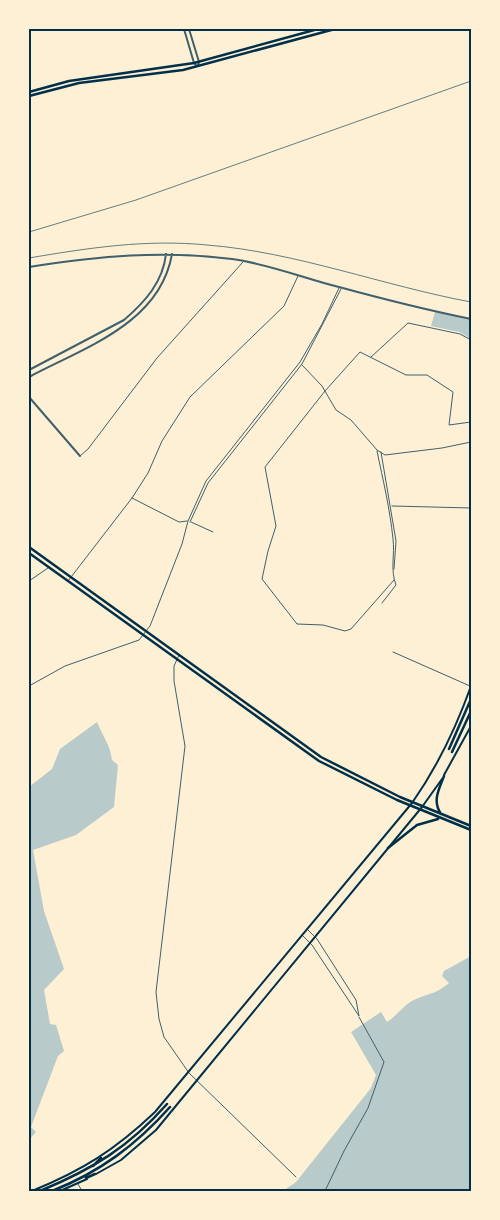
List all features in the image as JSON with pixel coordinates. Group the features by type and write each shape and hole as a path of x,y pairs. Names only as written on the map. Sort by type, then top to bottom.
{"main road":[{"path":"29,92 69,81 199,62 315,29"},
{"path":"29,96 79,83 198,66 335,29"},
{"path":"29,547 321,757 411,804"},
{"path":"29,553 319,760 344,775 471,830"},
{"path":"32,1191 70,1175 100,1158 128,1138 156,1112 411,804 437,765 460,718 471,686"},
{"path":"449,748 471,699"},
{"path":"452,752 471,711"},
{"path":"60,1191 121,1160 141,1145 197,1080 421,808 444,776 471,726"},
{"path":"441,817 436,802 444,776"},
{"path":"388,848 417,825 441,817 471,826"},
{"path":"40,1191 90,1168 134,1138 167,1104"},
{"path":"52,1191 76,1183 105,1166 135,1144 170,1107"},
{"path":"90,1168 100,1158"}],"street":[{"path":"184,29 194,63 198,66 199,62 189,29"},
{"path":"315,29 317,34"},
{"path":"29,370 124,320 152,292 162,273 166,254"},
{"path":"29,377 127,324 148,305 166,275 172,254"},
{"path":"29,267 108,255 172,254 244,262 299,275 340,288 471,319"},
{"path":"29,397 80,456 88,449 157,358 244,262"},
{"path":"162,273 165,272 166,275"},
{"path":"68,582 132,498 148,473 162,441 190,397 284,306 299,275"},
{"path":"29,686 65,666 139,640 143,636 182,544 188,521 206,481 300,362 340,288"},
{"path":"190,522 208,483 302,364 340,288"},
{"path":"370,357 408,323 460,334 471,340"},
{"path":"394,580 351,629 345,631 323,625 297,624 262,579 268,550 276,526 265,467 325,391 360,352 406,375 427,375 453,392 449,425 471,422"},
{"path":"300,362 325,391 336,410 350,420 377,450 386,455 442,448 471,442"},
{"path":"37,366 36,370 40,371"},
{"path":"377,450 389,506 393,541 393,572 396,585 382,603"},
{"path":"381,452 396,541 393,572"},
{"path":"132,498 179,522 188,521 213,532"},
{"path":"389,506 471,508"},
{"path":"29,581 48,567"},
{"path":"393,652 471,686"},
{"path":"179,655 176,659 174,681 184,746 156,992 159,1019 164,1037 189,1073 296,1177"},
{"path":"307,929 315,936 356,1000 359,1016"},
{"path":"302,935 309,942 359,1016 384,1062 368,1108 344,1151 325,1191"},
{"path":"76,1183 82,1191"}],"shaded area":[{"path":"435,312 471,320 471,339 459,332 431,326"},
{"path":"97,722 108,745 112,760 118,765 114,807 76,835 33,850 44,911 64,969 44,990 50,1024 56,1025 64,1051 58,1056 31,1127 36,1132 29,1140 29,787 52,769 60,749"},
{"path":"471,956 471,1191 283,1191 296,1182 371,1088 376,1075 351,1032 381,1012 387,1022 412,1001 440,989 449,983 442,976 444,971"}],"railway":[{"path":"29,232 136,200 471,81"},
{"path":"29,258 117,245 162,243 207,245 240,249 307,262 471,302"}]}
